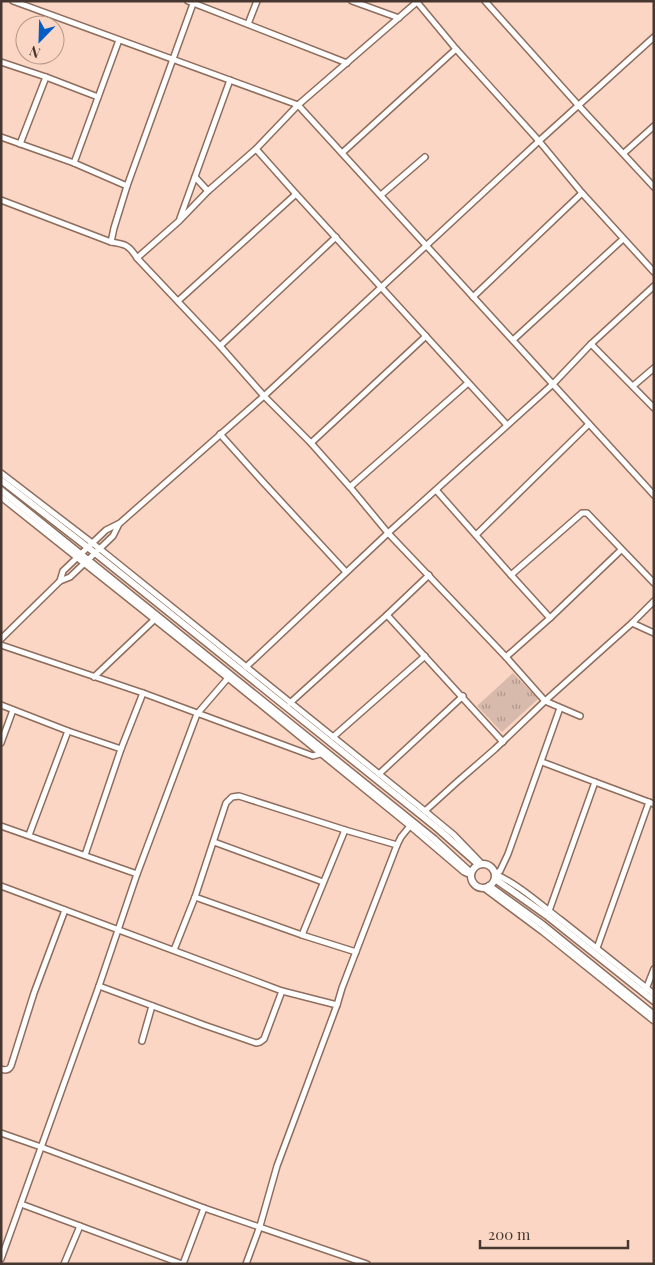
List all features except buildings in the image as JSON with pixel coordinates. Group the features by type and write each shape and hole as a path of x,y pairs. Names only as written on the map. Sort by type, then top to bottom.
{"main road":[{"path":"1,480 98,551 480,864"},
{"path":"1,490 434,839 471,874"},
{"path":"480,864 487,864 492,867 495,877 493,883 486,887 474,885 472,880 471,874 474,867 480,864"},
{"path":"495,877 645,991 654,1002"},
{"path":"486,887 543,925 654,1015"}],"street":[{"path":"14,1 298,105 654,495"},
{"path":"248,24 257,1"},
{"path":"352,1 399,18"},
{"path":"484,1 654,187"},
{"path":"110,242 127,186 192,2 347,63"},
{"path":"137,258 256,149 298,105 417,2 582,193 654,272"},
{"path":"60,581 63,570 106,530 120,523 264,396 654,37"},
{"path":"74,163 119,40"},
{"path":"342,153 456,48"},
{"path":"1,62 98,97"},
{"path":"20,144 46,77"},
{"path":"179,220 230,80"},
{"path":"624,153 654,126"},
{"path":"1,137 74,163 127,186"},
{"path":"256,149 507,425"},
{"path":"381,195 425,157"},
{"path":"195,177 208,191"},
{"path":"473,297 582,193"},
{"path":"178,302 296,194"},
{"path":"1,200 110,242 131,248 137,258 264,396 311,443 388,533 506,657 545,701 580,716"},
{"path":"220,346 336,238"},
{"path":"513,340 623,239"},
{"path":"246,667 388,533 553,384 591,344 654,286"},
{"path":"311,443 426,336"},
{"path":"591,344 654,408"},
{"path":"633,386 654,368"},
{"path":"350,487 468,383"},
{"path":"476,535 589,424"},
{"path":"220,434 346,572"},
{"path":"1,473 90,545"},
{"path":"436,490 550,618"},
{"path":"1,497 80,555"},
{"path":"510,575 582,513 587,513 654,583"},
{"path":"1,639 60,581 70,577 98,551 113,536 120,523"},
{"path":"506,657 621,550"},
{"path":"98,551 379,774 454,836 480,864"},
{"path":"87,561 464,872 471,874"},
{"path":"290,703 429,576"},
{"path":"425,812 654,601"},
{"path":"387,615 503,742"},
{"path":"94,677 155,619"},
{"path":"632,623 654,632"},
{"path":"1,644 313,756 320,754"},
{"path":"333,737 425,656"},
{"path":"1,1259 137,874 197,714 228,678"},
{"path":"85,855 121,749 143,694"},
{"path":"379,774 463,696"},
{"path":"1,705 121,749"},
{"path":"495,877 508,854 560,708"},
{"path":"1,743 13,710"},
{"path":"30,835 68,731"},
{"path":"542,762 651,803 597,948"},
{"path":"549,911 595,782"},
{"path":"174,950 195,897 226,803 232,797 239,796 397,845"},
{"path":"1,826 137,874"},
{"path":"246,1264 260,1226 277,1166 342,988 397,845 410,826"},
{"path":"302,935 346,830"},
{"path":"214,842 323,882"},
{"path":"495,877 501,877 549,911 597,948 645,991 654,994"},
{"path":"1,886 282,991 337,1005"},
{"path":"486,887 490,894 528,921 654,1021"},
{"path":"195,897 356,952"},
{"path":"1,1069 5,1071 11,1066 34,993 65,910"},
{"path":"645,991 654,969"},
{"path":"99,986 256,1043 264,1039 282,991"},
{"path":"142,1041 152,1006"},
{"path":"1,1133 41,1146 204,1208 367,1264"},
{"path":"21,1204 182,1264 204,1208"},
{"path":"64,1264 80,1226"}],"green space":[{"path":"513,673 538,699 502,732 477,706"}]}
